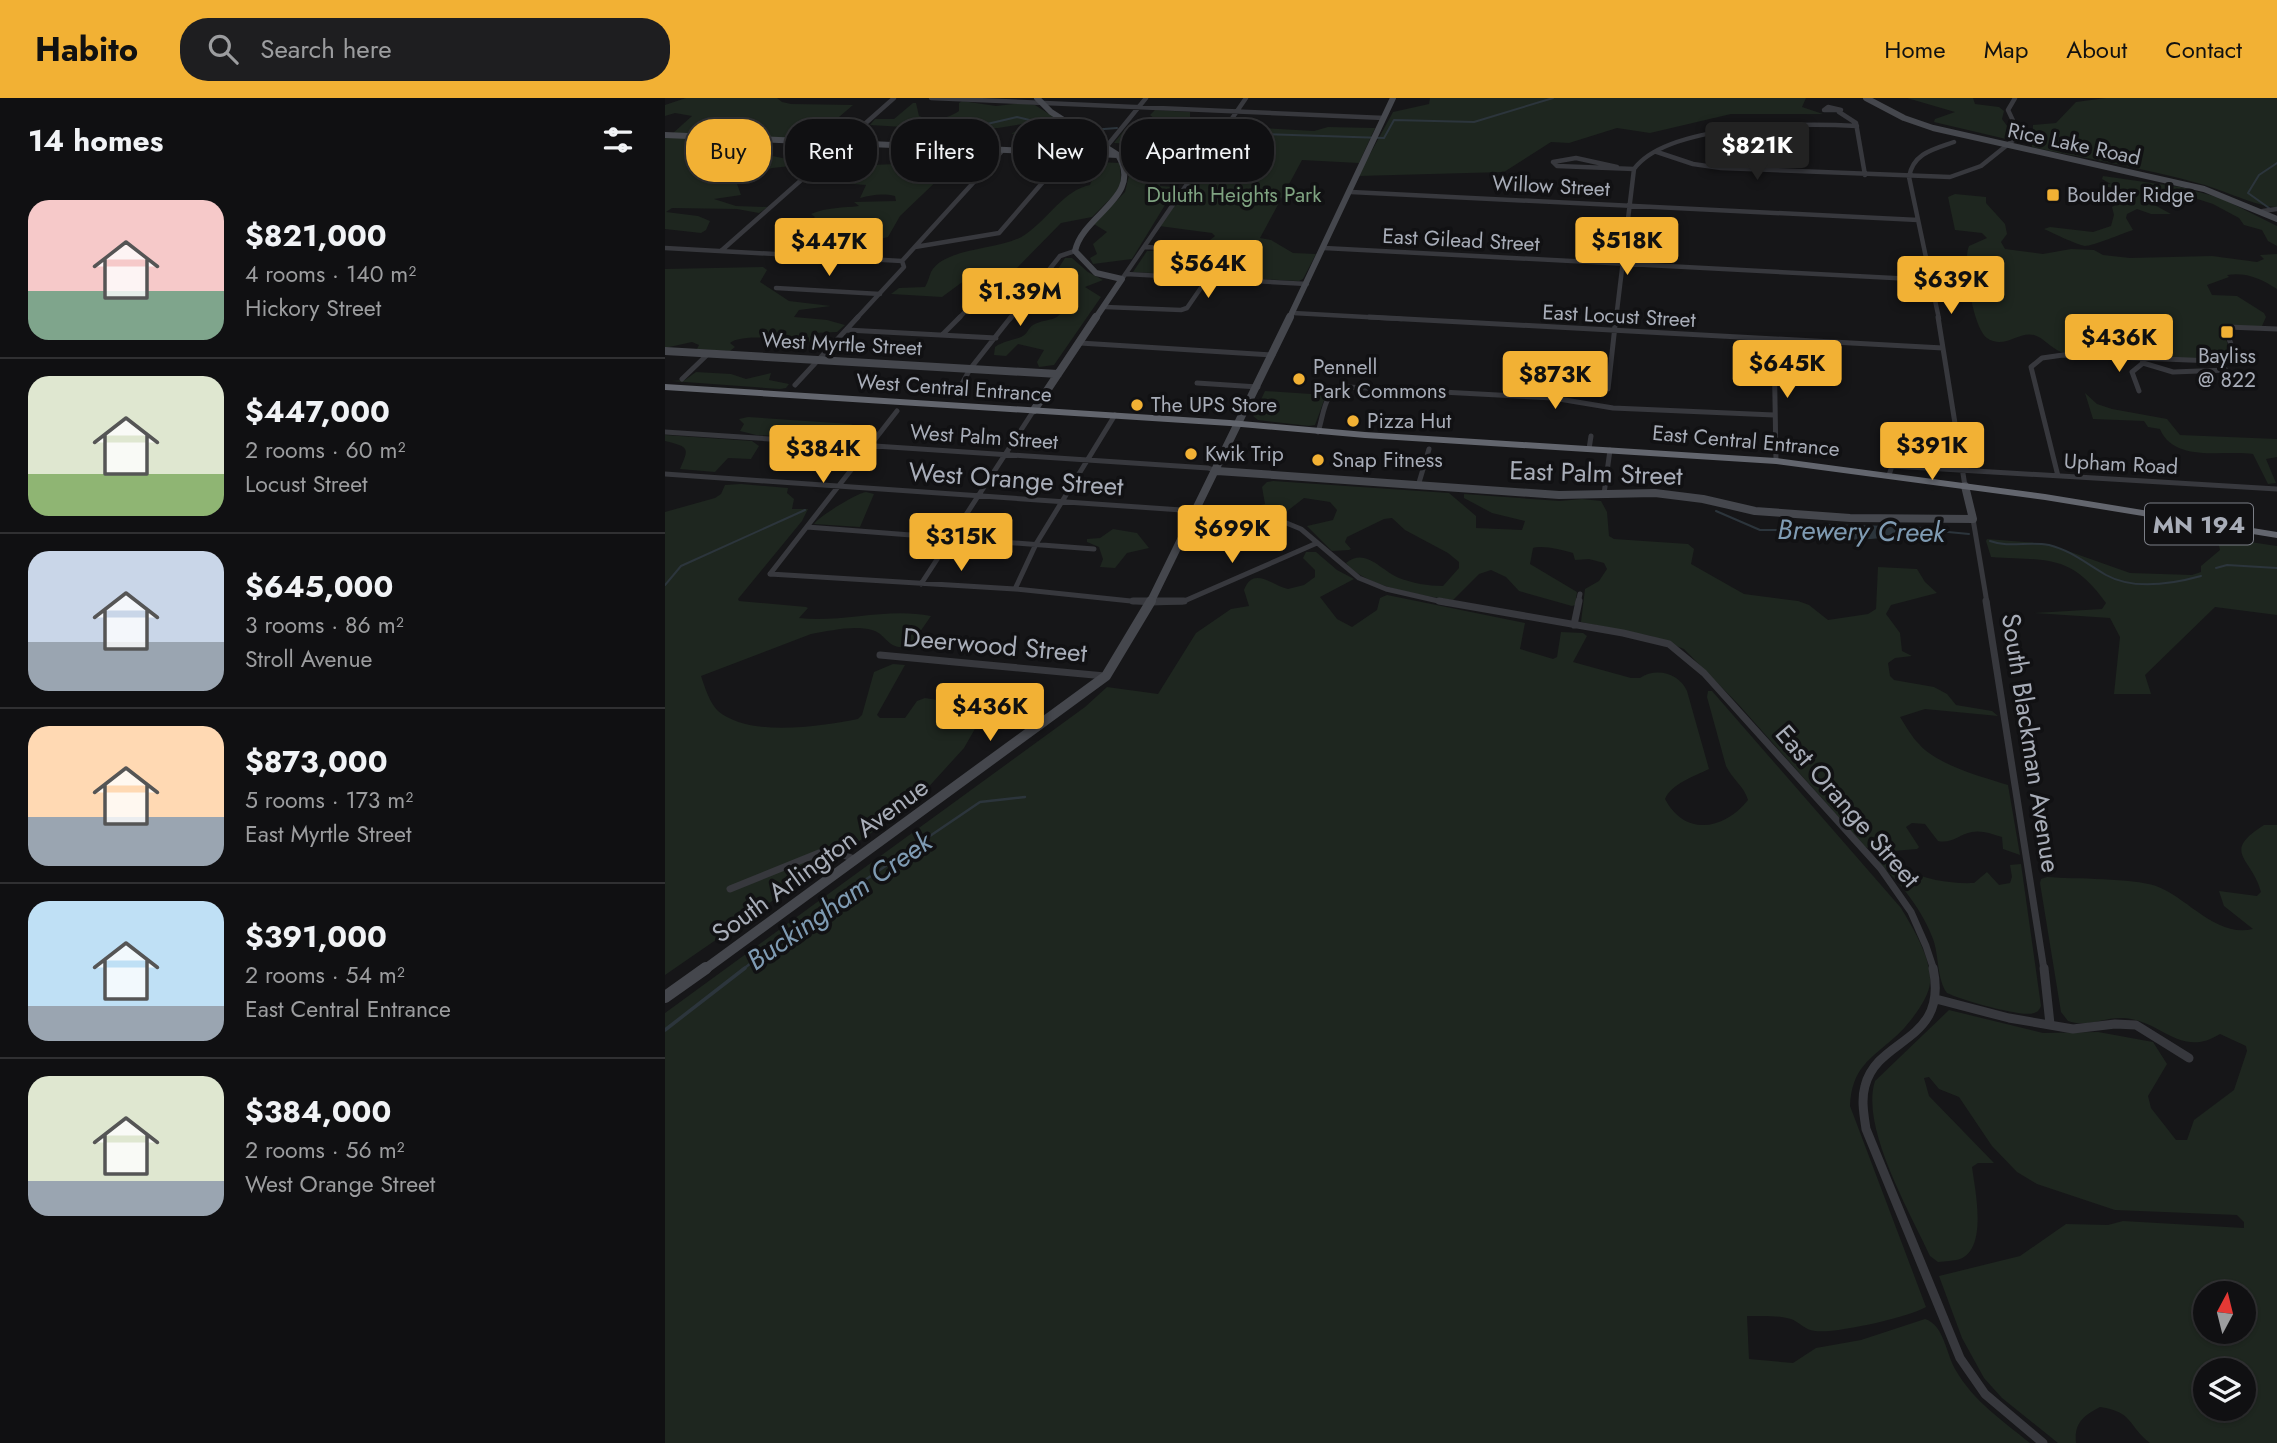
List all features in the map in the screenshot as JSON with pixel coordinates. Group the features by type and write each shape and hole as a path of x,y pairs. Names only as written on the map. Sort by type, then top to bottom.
{"highway":[{"name":"West Central Entrance","path":"665,387 1240,424"},
{"name":"East Central Entrance","path":"1240,424 1318,432 1776,461 2277,529"},
{"name":"East Central Entrance","path":"2122,509 2277,535"}],"street":[{"path":"871,119 894,98"},
{"path":"932,98 1039,100 1384,118"},
{"path":"1075,251 1079,237 1124,186 1124,163 1107,146 1146,98"},
{"path":"921,584 1058,374 1246,98"},
{"name":"South Arlington Avenue","path":"665,997 1106,676 1150,603 1217,471 1394,98"},
{"name":"Rice Lake Road","path":"1866,98 1904,118 1933,128 2204,189 2277,219"},
{"path":"1656,152 1710,167 1951,177 1973,173 2007,146 2017,133 2008,110 2015,98"},
{"path":"1039,100 1063,119"},
{"path":"1839,112 1854,120 1857,126 1865,175"},
{"path":"1608,389 1634,169 1641,158 1702,135 1739,127 1793,123 1857,126"},
{"path":"665,135 785,140"},
{"path":"1909,177 1910,167 1918,157 1954,142"},
{"path":"877,144 1013,150"},
{"path":"902,261 1003,150"},
{"path":"1107,155 1118,155"},
{"path":"1617,167 1586,159 1562,159 1553,162 1557,166 1634,169"},
{"name":"South Blackman Avenue","path":"1909,177 1932,280 1965,486 1973,519 2040,934 2050,1024"},
{"path":"721,251 800,182"},
{"path":"914,248 999,233 1043,182"},
{"name":"Willow Street","path":"1351,192 1918,220"},
{"path":"2263,211 2277,209"},
{"path":"1144,247 1188,249"},
{"path":"665,248 902,261"},
{"name":"East Gilead Street","path":"1324,248 1932,280"},
{"path":"1075,251 1096,273 1124,277 1307,284"},
{"path":"957,393 970,369 1060,256 1075,251"},
{"path":"795,385 905,266 902,261"},
{"path":"1105,307 1172,310 1187,308 1207,279"},
{"path":"776,288 880,294"},
{"path":"941,335 988,289"},
{"name":"East Locust Street","path":"1293,313 1943,348"},
{"path":"2058,476 2031,367 2042,358 2063,355 2143,361 2214,361 2227,358 2234,352 2226,331 2228,327 2277,329"},
{"path":"847,330 996,338"},
{"path":"1774,340 1776,461"},
{"path":"1080,343 1273,355"},
{"name":"West Myrtle Street","path":"665,351 1058,374"},
{"path":"682,379 708,354"},
{"path":"2143,361 2153,368 2181,372 2226,370 2214,361"},
{"path":"2139,391 2132,372 2143,361"},
{"path":"1197,383 1258,387"},
{"path":"1318,432 1330,393 1336,388 1553,398 1613,408 1774,415"},
{"path":"897,411 770,574 1015,589 1150,603 1182,602 1317,543"},
{"path":"1015,589 1036,544 1115,415"},
{"name":"West Palm Street","path":"665,432 1209,468 1217,471"},
{"path":"1590,449 1591,436"},
{"path":"1418,486 1429,449"},
{"path":"1604,494 1610,450"},
{"name":"Upham Road","path":"1889,475 1892,466 2277,489"},
{"name":"East Palm Street","path":"1217,471 1559,495 1678,495 1783,514 1889,519 1973,519"},
{"name":"West Orange Street","path":"665,474 1196,511"},
{"name":"East Orange Street","path":"1196,511 1283,522 1301,528 1359,578 1386,589 1669,644 1704,673 1895,887 1928,944 1937,999"},
{"path":"807,527 1094,549"},
{"path":"1574,625 1580,594"},
{"name":"Deerwood Street","path":"880,655 1106,676"},
{"path":"730,889 819,853 837,852 856,860"},
{"path":"2043,1443 1985,1394 1960,1358 1866,1129 1861,1099 1868,1076 1875,1066 1912,1036 1926,1020 1937,999 2009,1018 2073,1029 2115,1024 2136,1025 2189,1058"}],"green space":[{"path":"686,98 777,98 791,104 853,105 839,117 849,119 785,119 785,139 771,138 771,119 689,119 692,116 675,113 665,116 665,105"},
{"path":"1430,98 1806,98 1802,107 1823,114 1731,114 1650,133 1617,128 1569,143 1551,142 1504,172 1358,176 1393,112 1429,104"},
{"path":"1907,98 1973,98 1975,104 1999,107 2004,111 2002,119 2013,134 2006,139 1934,122 1935,119 1955,112"},
{"path":"2106,98 2277,98 2277,207 2261,205 2180,178 2032,147 2033,125 2056,123 2076,102"},
{"path":"962,101 996,106 1023,103 1035,105 1057,119 1013,119 1013,126 999,128 999,119 934,119 955,114 959,111 959,103"},
{"path":"913,103 916,103 919,116 934,119 894,119"},
{"path":"1155,110 1190,112 1193,119 1155,119 1150,115"},
{"path":"877,119 891,119 891,126 877,125"},
{"path":"686,121 686,135 672,134"},
{"name":"Duluth Heights Park","path":"1328,127 1375,128 1359,163 1302,160 1260,238 1271,240 1293,253 1316,254 1303,279 1299,281 1133,272 1147,251 1198,250 1215,236 1212,233 1159,226 1189,182 1274,182 1274,129 1314,131"},
{"path":"1121,134 1121,143 1114,143"},
{"path":"665,136 686,137 686,182 736,182 741,195 714,199 736,206 768,207 759,213 737,209 672,208 666,212 698,216 710,221 706,230 701,233 665,229"},
{"path":"771,156 785,159 785,167 772,168"},
{"path":"1107,162 1120,163 1121,183 1114,195 1092,217 1061,223 1011,274 975,278 961,283 942,297 891,294 899,288 925,287 931,272 949,257 1026,234 1064,199 1091,182 1107,182"},
{"path":"891,164 891,182 936,182 900,216 888,237 880,239 853,236 850,232 856,225 846,223 817,233 779,235 776,232 794,223 813,219 815,217 811,214 817,212 859,206 854,202 896,201 895,196 885,195 860,198 866,185 830,182 877,182 877,165"},
{"path":"2103,176 2180,187 2221,198 2277,226 2277,246 2268,241 2262,230 2244,225 2239,218 2213,204 2182,194 2165,193 2151,203 2171,214 2151,214 2137,209 2127,214 2126,218 2133,230 2089,245 2076,243 2044,229 2050,227 2093,232 2111,226 2114,215 2112,207 2135,192 2098,185 2111,184 2102,179"},
{"path":"1127,182 1160,182 1160,186 1176,187 1132,259 1093,264 1090,258 1097,254 1093,244 1107,232 1094,224 1125,192"},
{"path":"1955,194 1986,197 1986,203 2005,224 2007,234 2001,242 2005,249 2043,254 2071,249 2094,250 2103,255 2130,258 2212,256 2257,262 2264,259 2260,255 2277,254 2277,289 2247,275 2227,275 2229,277 2207,285 2212,295 2237,296 2266,317 2262,326 2223,326 2230,350 2217,358 2137,358 2070,354 2061,352 2038,336 2028,334 2005,341 1993,341 1987,338 1977,322 1967,265 1969,246 1987,238 1982,233 1955,230 1948,197"},
{"path":"1065,258 1072,258 1088,272 1103,280 1085,287 1101,297 1054,365 1039,367 1037,362 1044,350 1018,344 1006,356 994,355 995,347 1021,337 1033,325 1055,318 1063,311 1067,305 1064,300 1069,289 1056,272"},
{"path":"763,267 767,270 760,282 789,301 831,306 799,310 794,317 827,320 845,325 837,332 813,333 810,337 814,342 746,338 730,343 735,347 730,351 697,349 699,345 692,342 665,348 665,269"},
{"path":"696,372 731,374 746,379 771,373 769,380 789,384 780,389 671,381 685,380"},
{"path":"1265,391 1326,395 1315,425 1309,426 1258,420 1253,416"},
{"path":"2085,393 2097,404 2112,409 2167,419 2180,435 2277,439 2277,457 2266,459 2276,483 2268,484 2253,454 2188,451 2176,447 2160,429 2148,427 2144,421 2093,419"},
{"path":"748,417 856,426 833,430 829,437 824,439 756,435 740,431 744,424 739,419"},
{"path":"665,435 752,441 759,446 751,459 728,458 715,472 680,469 685,449 665,441"},
{"path":"1273,481 1449,493 1476,516 1476,528 1522,530 1525,521 1492,513 1464,498 1464,494 1601,501 1607,512 1609,536 1614,539 1688,544 1694,549 1691,564 1744,594 1798,601 1809,605 1828,620 1868,614 1876,609 1878,567 1917,569 1925,582 1937,593 1891,605 1886,614 1900,633 1902,651 1912,656 1895,658 1888,663 1890,676 1894,680 1934,687 1947,694 1956,705 1992,711 1998,716 1925,709 1900,717 1916,741 1937,758 2008,785 2020,855 2003,849 2002,837 1976,832 1948,841 1938,841 1925,824 1912,823 1906,827 1919,847 1917,849 1881,852 1865,847 1739,705 1684,649 1651,636 1581,622 1585,589 1599,581 1607,569 1604,563 1589,559 1575,560 1573,553 1558,549 1533,548 1530,564 1577,592 1575,605 1572,606 1519,591 1506,577 1491,570 1479,574 1453,600 1396,589 1366,578 1346,563 1353,559 1367,559 1399,578 1420,584 1443,586 1459,568 1459,562 1448,553 1405,530 1392,518 1384,519 1347,537 1345,542 1351,549 1332,551 1307,526 1333,520 1337,510 1330,502 1304,498 1286,512 1279,512 1277,515 1260,516 1247,512 1248,508 1265,504 1262,487"},
{"path":"725,485 788,488 787,493 794,499 792,509 808,509 802,521 739,601 808,608 799,618 832,619 898,613 931,616 915,639 904,647 894,646 872,630 834,630 811,634 701,676 718,711 748,725 767,727 806,727 858,719 862,715 874,672 893,664 905,665 877,715 880,718 905,718 917,701 925,698 979,707 984,713 964,748 913,804 665,975 665,512 715,498 721,494"},
{"path":"866,492 874,494 860,527 814,524 838,506"},
{"path":"1113,529 1137,533 1149,548 1127,553 1115,568 1100,567 1103,559 1099,547 1087,542 1087,539 1100,538"},
{"path":"2217,537 2277,546 2277,615 2215,607 2145,675 2151,694 2114,694 2120,637 2110,618 2034,613 2102,609 2106,603 2081,575 2069,568 2043,560 1991,557 1986,541 2048,544 2130,573 2192,575 2201,572 2201,566 2220,550"},
{"path":"1306,552 1316,552 1337,570 1354,579 1320,597 1337,619 1352,627 1377,610 1380,598 1387,595 1525,623 1520,649 1553,659 1557,657 1561,632 1583,633 1587,636 1573,662 1631,678 1660,673 1679,680 1687,691 1709,769 1672,789 1665,799 1684,820 1694,824 1717,823 1739,810 1748,800 1726,766 1707,697 1708,691 1712,691 1901,908 1925,954 1930,974 1929,990 1905,1027 1863,1066 1854,1082 1850,1106 1926,1307 1872,1324 1825,1331 1805,1328 1786,1318 1747,1316 1749,1359 1793,1363 1816,1348 1861,1340 1925,1319 1940,1333 1955,1369 1971,1391 1989,1410 2030,1443 665,1443 665,1013 1085,707 1107,687 1158,694 1196,633 1231,609 1249,606 1244,590 1253,579 1264,579 1288,589 1304,585 1315,577 1315,570 1303,558"},
{"path":"2264,825 2277,825 2277,1443 2150,1443 2125,1416 2100,1407 2078,1425 2076,1443 2058,1443 2002,1398 1984,1378 1962,1338 1939,1276 2020,1256 2066,1224 2108,1225 2123,1221 2244,1228 2244,1222 2237,1215 2115,1210 2037,1184 2017,1172 1992,1146 1959,1097 1939,1089 1929,1077 1924,1078 1929,1096 1994,1163 1978,1163 1972,1167 1978,1218 1974,1243 1969,1253 1960,1259 1938,1262 1930,1256 1889,1169 1874,1122 1872,1100 1875,1081 1949,1010 2043,1033 2098,1032 2153,1042 2167,1064 2148,1096 2151,1108 2176,1140 2187,1140 2194,1120 2234,1090 2247,1051 2246,1046 2220,1034 2206,1041 2182,1040 2137,1020 2123,1018 2088,1023 2068,1021 2061,1012 2040,883 2041,879 2047,877 2146,883 2168,891 2202,915 2227,928 2253,929 2224,906 2219,891 2257,896 2261,892 2243,856 2241,849 2244,842"},
{"path":"1880,860 1931,879 1948,882 1974,883 1987,872 1999,885 2010,883 2010,865 2021,864 2041,1006 2038,1011 2027,1014 2004,1010 1947,993 1941,981 1929,928 1910,898 1878,862"}],"water":[{"path":"1823,524 1924,527 1928,531 1873,539 1843,539 1820,533 1867,534 1826,527"}],"waterway":[{"path":"1274,134 1384,138 1394,120 1474,122 1553,98"},
{"path":"999,121 1017,117 1025,119"},
{"path":"1107,129 1117,128"},
{"path":"2269,208 2248,193 2259,175 2277,163"},
{"path":"665,585 681,566 805,510"},
{"name":"Brewery Creek","path":"1716,511 1760,530 1814,530 1823,534"},
{"name":"Brewery Creek","path":"1927,530 1969,534"},
{"name":"Brewery Creek","path":"1990,541 2057,547 2106,575 2128,583 2165,583 2201,576"},
{"name":"Brewery Creek","path":"2216,568 2227,565 2277,568"},
{"name":"Buckingham Creek","path":"742,970 812,916 980,802 1025,797"},
{"name":"Buckingham Creek","path":"665,1030 745,968"}],"place":[{"name":"Boulder Ridge","path":"2053,195"},
{"name":"Bayliss @ 822","path":"2227,332"},
{"name":"Pennell Park Commons","path":"1299,379"},
{"name":"The UPS Store","path":"1137,405"},
{"name":"Pizza Hut","path":"1353,421"},
{"name":"Kwik Trip","path":"1191,454"},
{"name":"Snap Fitness","path":"1318,460"}]}
